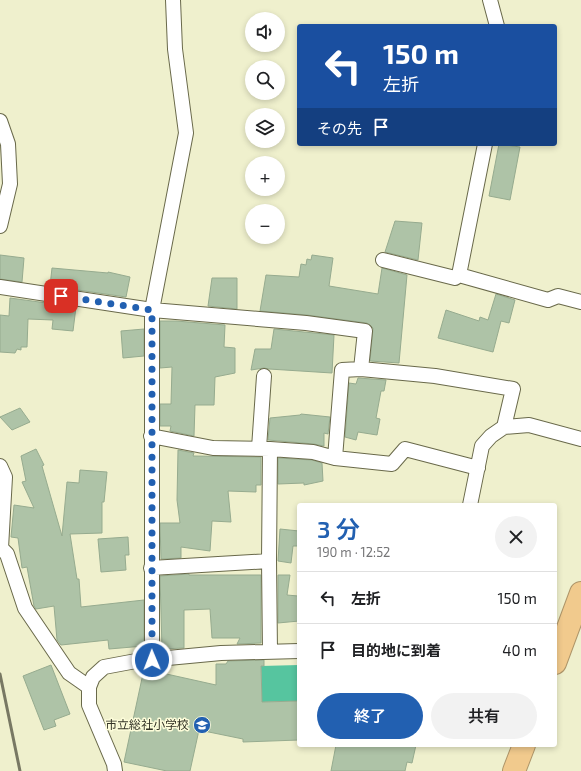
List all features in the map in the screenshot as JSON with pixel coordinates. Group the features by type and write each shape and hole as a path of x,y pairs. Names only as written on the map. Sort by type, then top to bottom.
{"highway":[{"path":"557,657 581,593"},
{"path":"514,771 523,747"}],"street":[{"path":"152,660 152,310 186,133 175,49 173,0"},
{"path":"490,0 496,24"},
{"path":"0,121 8,144 10,184 0,226"},
{"path":"459,275 485,146"},
{"path":"383,260 455,278 459,275 548,300 558,296 581,302"},
{"path":"0,287 152,310 306,323 365,330 361,369"},
{"path":"335,458 342,370 361,369 436,376 513,389 504,427"},
{"path":"264,376 264,448 269,561 270,652"},
{"path":"470,503 482,446 491,436 504,427 529,425 581,439"},
{"path":"151,436 213,448 264,448 313,452 335,458 392,464 405,448 478,468"},
{"path":"0,466 5,477 1,548 7,554 25,608 69,673 89,687"},
{"path":"151,568 269,561"},
{"path":"115,771 114,764 89,705 89,687 93,677 104,667 136,661 221,653 297,651"}],"shaded area":[{"path":"297,665 297,701 262,702 261,666"}],"building":[{"path":"499,146 520,147 510,200 489,196"},
{"path":"395,221 422,223 418,260 385,252"},
{"path":"0,255 24,258 22,282 0,279"},
{"path":"312,255 333,258 329,286 378,294 382,268 407,275 399,363 370,361 373,328 367,323 307,315 260,311 266,275 299,277 301,264 306,265 307,259 311,260"},
{"path":"52,268 108,272 130,277 126,297 50,286"},
{"path":"212,278 237,278 237,309 208,306"},
{"path":"496,294 515,300 509,323 501,321 493,352 438,338 446,310 479,321 480,317 488,320"},
{"path":"10,298 76,307 73,331 52,329 53,320 28,319 27,347 21,347 21,350 17,349 15,353 0,352 0,315 9,316"},
{"path":"160,321 225,325 224,347 235,348 235,373 215,377 214,405 195,405 194,436 170,431 171,426 160,426 160,404 171,404 172,367 160,368"},
{"path":"144,329 144,356 123,358 121,331"},
{"path":"274,329 334,335 332,373 264,368 251,370 255,349 271,349"},
{"path":"358,378 386,380 384,391 381,391 376,418 380,419 377,435 358,432 356,440 345,437 349,383 356,384"},
{"path":"20,408 30,422 12,430 0,417"},
{"path":"301,414 330,417 328,434 324,433 324,446 268,440 270,418"},
{"path":"36,449 44,465 42,466 62,536 67,482 79,483 80,470 107,472 104,502 102,502 102,533 70,534 77,579 79,579 81,607 144,600 144,646 109,649 108,640 61,645 57,640 54,606 36,609 34,606 27,567 22,568 18,538 11,537 14,505 34,508 22,482 26,481 21,456"},
{"path":"178,450 194,453 193,456 261,457 261,485 256,485 256,492 228,491 231,522 212,521 210,551 181,547 181,558 161,559 160,523 180,523 177,500"},
{"path":"278,458 312,460 322,463 323,481 304,485 304,483 278,484"},
{"path":"280,529 297,531 297,546 293,546 291,563 278,561"},
{"path":"128,537 129,555 125,555 126,570 101,572 98,539"},
{"path":"189,574 261,575 261,643 237,644 240,638 212,638 210,609 184,610 184,648 162,649 160,576"},
{"path":"278,575 290,575 287,595 297,596 297,621 278,623"},
{"path":"264,660 264,666 261,666 262,702 297,701 297,740 243,742 243,739 199,730 190,771 167,771 124,762 144,669 216,685 216,664 226,664 228,661"},
{"path":"51,665 70,714 54,720 56,726 44,730 23,676"},
{"path":"336,747 416,747 412,763 407,762 405,771 331,771"}],"railway":[{"path":"0,674 20,771"}],"place":[{"name":"市立総社小学校","path":"202,725"}],"route":[{"path":"61,296 152,310 152,660"}]}
